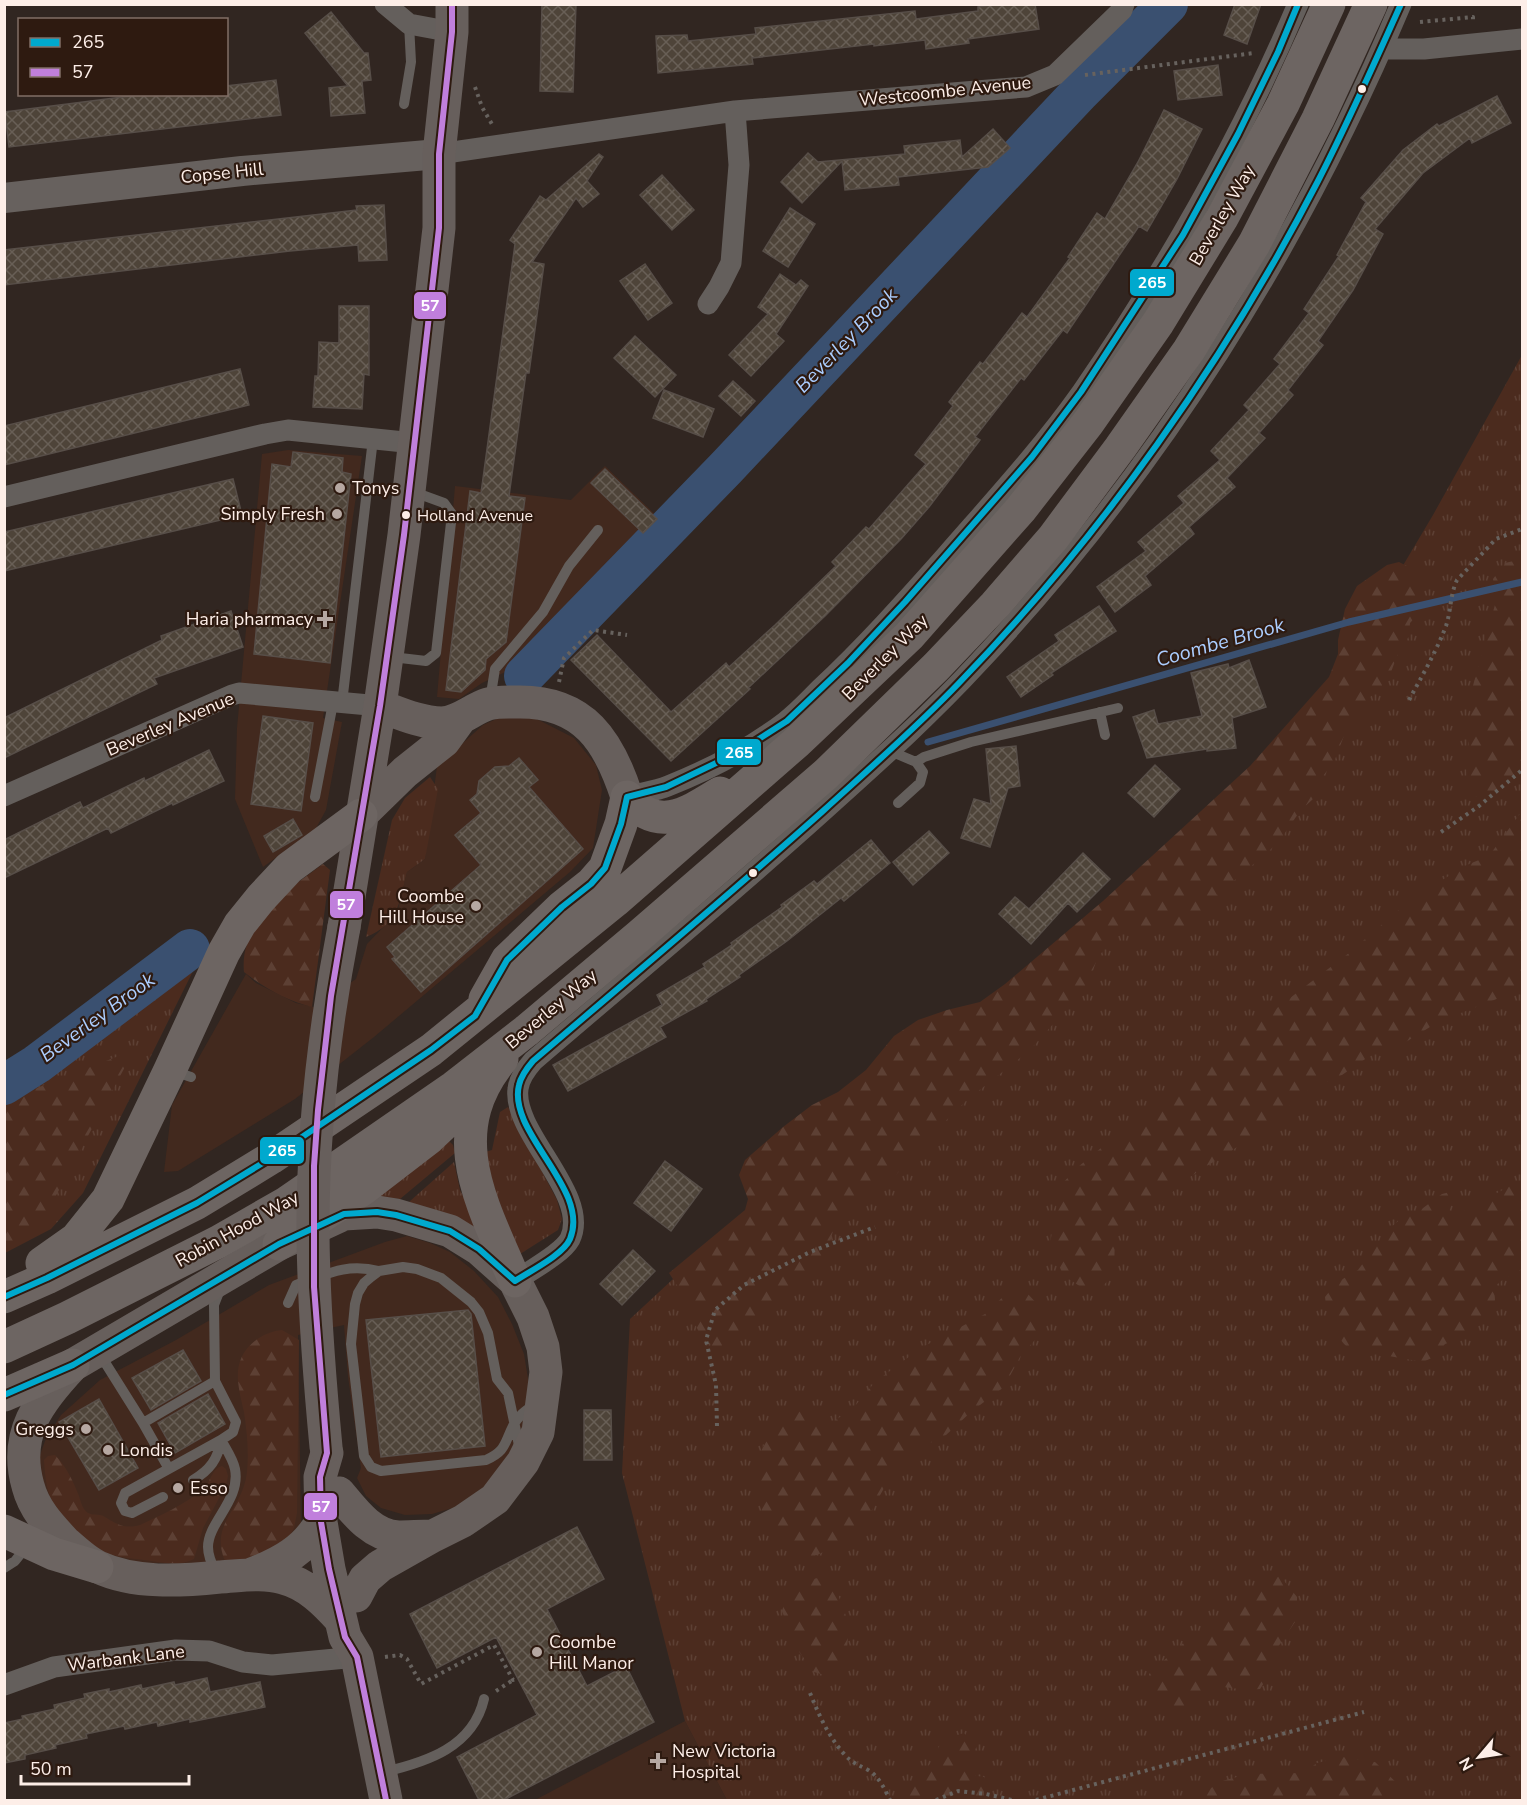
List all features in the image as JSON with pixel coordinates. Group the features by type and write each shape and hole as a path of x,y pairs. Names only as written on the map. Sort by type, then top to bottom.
{"highway":[{"name":"Beverley Way","path":"4,1297 197,1203 271,1158 431,1050 615,901 797,742 909,636 1021,509 1088,423 1158,323 1222,218 1283,104 1329,4"},
{"name":"Beverley Way","path":"468,1087 526,1030 826,774 936,667 995,605 1053,538 1189,350 1254,244 1318,119 1371,4"},
{"path":"627,797 647,815 657,818 685,812 731,786 797,742"},
{"path":"475,1016 507,960 562,907 591,884 605,868 621,824 627,797"},
{"path":"4,1286 76,1239 92,1221 181,1074 224,952 240,924 289,868 361,815"},
{"path":"468,1087 472,1122 469,1151 477,1189 515,1281"},
{"path":"279,1244 363,1189 419,1146 468,1087"},
{"name":"Robin Hood Way","path":"4,1347 68,1318 219,1242 286,1203 468,1087"},
{"path":"4,1395 81,1361"},
{"path":"32,1534 54,1554 97,1567"}],"main road":[{"path":"348,1608 339,1493 327,1450 319,1368 314,1287 314,1166 328,1018 380,706 414,443 439,228 440,154 452,18"},
{"path":"380,706 433,722 444,723 460,719 489,703 536,702 554,707 584,722 599,736 610,753 627,797"},
{"path":"361,815 405,772 444,741 460,719"},
{"path":"32,1534 32,1499 23,1471 26,1431 36,1410 52,1387 81,1361 279,1244 344,1214 377,1212 396,1215 450,1231 479,1249 515,1281 533,1317 543,1347 546,1372 538,1432 523,1462 495,1499 463,1521 380,1566 364,1579 348,1608"},
{"path":"327,1450 320,1477 321,1522 348,1608 362,1633 369,1658 383,1786"},
{"path":"339,1493 357,1515 374,1529 395,1537 433,1536"},
{"path":"252,1574 284,1561 314,1534 321,1522"},
{"path":"97,1567 150,1579 183,1580 252,1574 281,1577 301,1584 329,1606 348,1608"}],"street":[{"path":"385,4 409,24 452,18"},
{"name":"Westcoombe Avenue","path":"440,154 735,111 1026,87 1055,75 1122,10 1124,4"},
{"name":"Beverley Way","path":"627,797 666,787 737,753 787,721 848,663 949,553 1032,456 1081,393 1183,235 1238,134 1278,52 1298,4"},
{"name":"Beverley Way","path":"515,1281 555,1254 570,1239 573,1225 571,1208 562,1186 522,1116 518,1102 518,1088 532,1061 682,934 890,751 976,665 1035,600 1120,497 1254,298 1323,169 1401,4"},
{"path":"1382,48 1425,49 1522,39"},
{"path":"708,304 731,262 739,165 735,111"},
{"name":"Copse Hill","path":"4,198 242,171 440,154"},
{"path":"4,497 288,430 414,443"},
{"name":"Beverley Avenue","path":"4,796 239,693 380,706"},
{"name":"Warbank Lane","path":"4,1686 54,1667 176,1650 209,1651 243,1662 272,1665 369,1658"}],"lane":[{"path":"404,104 411,62 409,24"},
{"path":"315,797 338,703 372,439"},
{"path":"387,656 426,662 436,653 452,514 444,502 408,490"},
{"path":"489,703 495,669 543,612 569,566 598,530"},
{"path":"916,762 924,757 971,742 1118,708"},
{"path":"1100,712 1105,735"},
{"path":"890,751 916,762 923,772 920,783 898,802"},
{"path":"288,1303 296,1285 338,1270 362,1267 379,1271 403,1267 430,1273 452,1285 479,1312 488,1333 497,1379 508,1393 513,1425 523,1462"},
{"path":"379,1271 364,1283 358,1293 351,1344 364,1456 371,1467 381,1471 486,1460 506,1446 513,1425 522,1413 542,1399"},
{"path":"163,1497 132,1514 125,1511 121,1503 125,1492 233,1432 236,1422 215,1381 214,1305 226,1276"},
{"path":"81,1361 106,1364 169,1468"},
{"path":"143,1423 215,1381"},
{"path":"193,1480 203,1474 214,1462 219,1452 220,1440"},
{"path":"217,1578 210,1559 208,1539 226,1508 235,1480 235,1468 220,1440"},
{"path":"4,1568 15,1561 32,1534"},
{"path":"383,1786 408,1766 429,1758 467,1735 481,1712 484,1699"}],"path":[{"path":"1094,74 1119,69 1278,52"},
{"path":"475,78 475,90 494,126 497,144"},
{"path":"1409,700 1443,633 1453,588 1462,572 1496,539 1522,529"},
{"path":"557,688 564,658 593,630 627,635"},
{"path":"1442,832 1479,806 1522,770"},
{"path":"717,1426 716,1385 706,1340 716,1310 744,1285 810,1252 875,1227"},
{"path":"369,1658 400,1655 407,1659 421,1684 494,1645 513,1680 518,1678"},
{"path":"810,1693 826,1730 844,1754 856,1765 870,1770 882,1784 890,1800"},
{"path":"1036,1800 1364,1712"},
{"path":"936,1800 958,1791 1012,1800"}],"shaded area":[{"path":"288,450 362,456 323,718 342,722 326,810 315,830 263,867 235,799 237,728 262,454"},
{"path":"605,466 665,524 537,657 482,683 459,699 437,697 455,486 571,500"},
{"path":"503,716 533,717 574,738 596,765 602,790 593,848 570,872 374,1037 295,1099 178,1171 164,1172 172,1105 246,974 256,983 296,1003 314,1007 356,979 367,944 397,913 407,872 425,859 437,766 483,725"},
{"path":"407,1236 450,1252 474,1271 498,1297 524,1354 530,1391 524,1424 510,1458 488,1485 463,1505 432,1514 405,1515 381,1508 366,1496 357,1478 361,1468 348,1377 344,1325 298,1335 301,1525 291,1542 241,1566 123,1562 77,1541 38,1479 40,1455 45,1441 61,1415 100,1380 176,1340 269,1285"},
{"name":"New Victoria Hospital","path":"685,1721 727,1800 535,1800"}],"green space":[{"path":"1522,355 1522,1800 727,1800 685,1721 622,1473 630,1319 743,1214 1259,769 1342,668 1433,515"},
{"path":"1522,559 1522,776 1511,785 1481,799 1468,793 1466,767 1471,693 1496,601 1493,579 1505,563"},
{"path":"1399,562 1417,571 1423,587 1420,612 1410,623 1409,636 1397,656 1388,680 1369,698 1366,713 1345,733 1334,762 1315,786 1313,799 1300,811 1278,843 1208,903 1185,928 1159,932 1135,927 1111,940 1097,959 1088,985 1029,1051 968,1099 923,1143 895,1176 848,1208 835,1223 826,1258 791,1286 780,1301 745,1323 732,1339 717,1349 700,1335 682,1293 669,1273 745,1210 748,1199 739,1175 745,1160 812,1105 838,1092 866,1070 894,1036 918,1020 980,1002 1005,984 1103,901 1250,766 1329,677 1338,654 1338,640 1345,609 1357,586 1387,565"},
{"path":"430,777 438,789 425,859 407,872 399,903 391,919 377,932 366,937 392,820 405,798"},
{"path":"1522,811 1522,989 1438,1022 1401,1045 1371,1055 1342,1075 1305,1092 1259,1133 1185,1180 1162,1202 1122,1219 1115,1233 1114,1274 1100,1289 1084,1289 1063,1275 1050,1243 1058,1188 1078,1167 1101,1148 1121,1138 1252,1027 1349,953 1415,896 1469,864 1489,856"},
{"path":"323,864 330,870 312,1007 276,993 244,972 244,954 257,923 268,909"},
{"path":"196,965 83,1193 51,1229 5,1253 5,1098"},
{"path":"134,1050 37,1231 5,1248 5,1062 24,1093"},
{"path":"508,1107 557,1200 562,1219 558,1230 520,1254 492,1201 485,1152 492,1150 500,1112"},
{"path":"449,1141 455,1153 400,1199 378,1197"},
{"path":"454,1162 460,1190 483,1235 409,1202"},
{"path":"1519,1181 1522,1184 1522,1269 1494,1287 1495,1300 1489,1314 1478,1326 1459,1339 1445,1344 1436,1356 1423,1362 1349,1349 1344,1344 1332,1326 1325,1297 1336,1283 1358,1270 1387,1231 1404,1216 1419,1211 1442,1194 1454,1191 1458,1197 1449,1208 1450,1213 1457,1215"},
{"path":"1025,1291 1042,1309 1040,1334 1020,1357 1004,1387 972,1411 946,1435 914,1451 894,1470 868,1517 846,1541 817,1555 800,1559 784,1545 762,1514 756,1478 761,1451 782,1408 804,1412 829,1425 855,1406 875,1382 921,1348 985,1314 1008,1292"},
{"path":"282,1330 299,1340 297,1513 294,1528 289,1537 260,1559 225,1561 221,1548 221,1536 228,1516 240,1497 248,1464 246,1427 238,1371 247,1348 259,1338"},
{"path":"55,1455 69,1474 86,1512 126,1526 140,1525 196,1495 205,1487 213,1473 222,1466 226,1469 228,1476 226,1485 203,1528 194,1559 182,1563 163,1563 100,1552 87,1546 75,1536 59,1515 47,1486 44,1460 48,1456"},
{"path":"1280,1576 1297,1597 1297,1619 1278,1647 1271,1672 1260,1689 1224,1687 1188,1709 1165,1706 1151,1696 1149,1674 1182,1644 1228,1615 1243,1591"},
{"path":"823,1577 837,1592 849,1624 847,1649 839,1668 828,1676 814,1672 795,1646 782,1611 788,1595 796,1586"},
{"path":"964,1733 977,1746 967,1765 971,1775 984,1777 984,1798 906,1800 906,1792 936,1757 941,1740"},
{"path":"1343,1757 1375,1762 1404,1790 1400,1800 1201,1800 1203,1793 1222,1781 1248,1774 1303,1773 1317,1763"}],"building":[{"path":"542,4 576,4 573,92 540,91"},
{"path":"998,4 1035,4 1039,29 968,39 969,43 926,49 925,40 874,46 874,44 752,58 753,64 658,73 656,36 687,35 688,41 756,34 755,28 915,11 916,19 978,11 978,7"},
{"path":"1235,4 1261,4 1247,44 1224,35"},
{"path":"331,12 364,53 368,53 371,80 362,81 365,113 331,116 329,88 348,86 305,33"},
{"path":"1218,65 1222,95 1178,100 1174,71"},
{"path":"276,80 281,115 9,147 5,112 130,96 228,96 228,86"},
{"path":"1497,96 1511,123 1472,143 1470,138 1423,173 1375,229 1383,234 1353,290 1318,341 1323,345 1288,390 1293,395 1259,433 1265,438 1227,478 1235,487 1189,527 1194,534 1145,576 1151,585 1115,612 1097,587 1146,551 1138,542 1184,503 1178,496 1220,460 1211,451 1249,410 1244,405 1280,364 1274,359 1309,313 1304,309 1339,256 1337,255 1366,202 1361,198 1403,150 1437,124 1439,126"},
{"path":"1164,110 1202,129 1147,231 1139,226 1067,333 1063,330 1024,380 1021,378 975,437 980,440 929,507 901,539 825,616 748,688 750,689 671,761 571,660 597,635 671,712 726,663 729,667 775,625 836,566 832,562 866,527 869,529 926,464 915,455 953,406 949,402 980,362 983,364 1022,313 1027,317 1070,258 1068,257 1097,213 1105,219 1138,162"},
{"path":"993,129 1010,148 988,167 898,177 899,185 845,190 842,161 802,203 781,182 808,153 818,162 905,154 904,146 960,140 962,157"},
{"path":"599,154 603,157 587,181 599,194 583,207 576,198 532,262 544,264 509,496 525,498 506,642 486,659 485,670 461,692 446,690 470,491 481,493 515,244 510,240 540,196 546,200"},
{"path":"662,175 694,210 672,230 640,195"},
{"path":"384,205 387,260 359,261 358,245 4,285 4,250 357,210 356,206"},
{"path":"790,208 815,224 788,267 763,251"},
{"path":"645,264 672,303 648,320 620,281"},
{"path":"780,274 796,285 801,280 808,286 776,334 784,341 751,376 729,355 768,314 758,307"},
{"path":"339,306 369,306 369,375 364,374 362,409 313,407 315,376 318,376 319,342 339,343"},
{"path":"635,336 676,375 655,397 614,358"},
{"path":"240,369 249,405 4,465 4,426"},
{"path":"733,381 755,401 741,416 719,396"},
{"path":"664,390 714,409 703,437 653,418"},
{"path":"293,452 343,458 342,472 351,474 330,663 254,654 272,464 291,467"},
{"path":"605,469 657,519 643,533 591,483"},
{"path":"233,479 242,515 4,571 4,532"},
{"path":"1099,606 1116,631 1051,673 1053,675 1021,697 1007,677 1059,641 1055,635"},
{"path":"231,611 243,647 154,678 157,684 4,758 4,718 162,640 161,636"},
{"path":"1249,660 1266,707 1232,718 1236,748 1207,751 1207,749 1147,758 1133,717 1154,710 1158,724 1202,716 1191,673 1228,664 1229,668"},
{"path":"263,716 313,723 301,811 251,804"},
{"path":"1016,746 1020,786 1008,788 990,847 961,838 974,799 991,804 986,749"},
{"path":"209,750 224,781 111,833 108,828 4,878 4,840 80,802 83,808"},
{"name":"Coombe Hill House","path":"519,758 538,780 529,787 583,849 421,992 392,959 395,957 387,947 481,865 455,835 481,813 470,800 477,794 479,781 495,767 509,766"},
{"path":"1155,765 1180,789 1154,817 1128,793"},
{"path":"293,819 302,835 273,852 264,836"},
{"path":"929,831 949,853 913,885 893,862"},
{"path":"871,840 890,863 844,901 841,898 739,975 740,977 706,999 707,1001 660,1027 666,1037 568,1091 553,1065 662,1005 657,995 705,967 703,964 732,945 731,943 814,881 817,884"},
{"path":"1083,853 1110,879 1077,912 1068,903 1031,944 999,914 1015,897 1029,909"},
{"path":"665,1161 702,1189 671,1231 634,1203"},
{"path":"633,1250 655,1271 622,1305 600,1284"},
{"path":"468,1310 471,1314 485,1446 381,1457 366,1320"},
{"path":"183,1350 201,1381 151,1410 132,1378"},
{"path":"208,1394 225,1424 175,1453 158,1423"},
{"path":"99,1399 138,1468 99,1490 59,1422"},
{"path":"584,1410 611,1410 612,1460 584,1460"},
{"name":"Coombe Hill Manor","path":"577,1527 604,1579 547,1609 587,1686 626,1666 654,1722 504,1800 479,1800 457,1757 537,1715 496,1637 437,1668 410,1614"},
{"path":"207,1678 210,1692 260,1682 265,1707 190,1722 190,1719 158,1726 157,1722 86,1734 87,1738 55,1745 56,1748 25,1755 25,1759 4,1763 4,1723 23,1719 22,1716 55,1709 54,1705 85,1698 84,1694 109,1689 109,1692 141,1685 142,1689 174,1682 175,1685"}],"waterway":[{"name":"Beverley Brook","path":"524,676 726,468 1080,92 1168,4"},
{"name":"Coombe Brook","path":"928,742 1349,622 1522,582"},
{"name":"Beverley Brook","path":"4,1085 37,1064 190,949"}],"transit line":[{"name":"57","path":"386,1800 357,1657 345,1637 321,1522 320,1477 327,1453 314,1287 314,1166 331,996 380,706 404,535 439,228 439,154 452,32 452,4"},
{"name":"265","path":"4,1297 197,1203 271,1158 431,1050 475,1016 507,960 562,907 591,884 605,868 621,824 627,797 666,787 737,753 787,721 848,663 905,602 1032,457 1081,392 1183,235 1238,134 1278,52 1298,4"},
{"name":"265","path":"4,1395 73,1365 279,1244 344,1214 377,1212 396,1215 450,1231 479,1249 515,1281 561,1251 570,1239 573,1220 569,1201 560,1181 535,1142 519,1103 519,1085 526,1069 787,843 909,732 959,683 1062,568 1157,445 1201,381 1242,315 1318,181 1401,4"}],"place":[{"name":"Tonys","path":"340,488"},
{"name":"Simply Fresh","path":"337,514"},
{"name":"Holland Avenue","path":"406,515"},
{"name":"Haria pharmacy","path":"325,619"},
{"name":"Coombe Hill House","path":"476,906"},
{"name":"Greggs","path":"86,1429"},
{"name":"Londis","path":"108,1450"},
{"name":"Esso","path":"178,1488"},
{"name":"Coombe Hill Manor","path":"537,1652"},
{"name":"New Victoria Hospital","path":"658,1761"}]}
